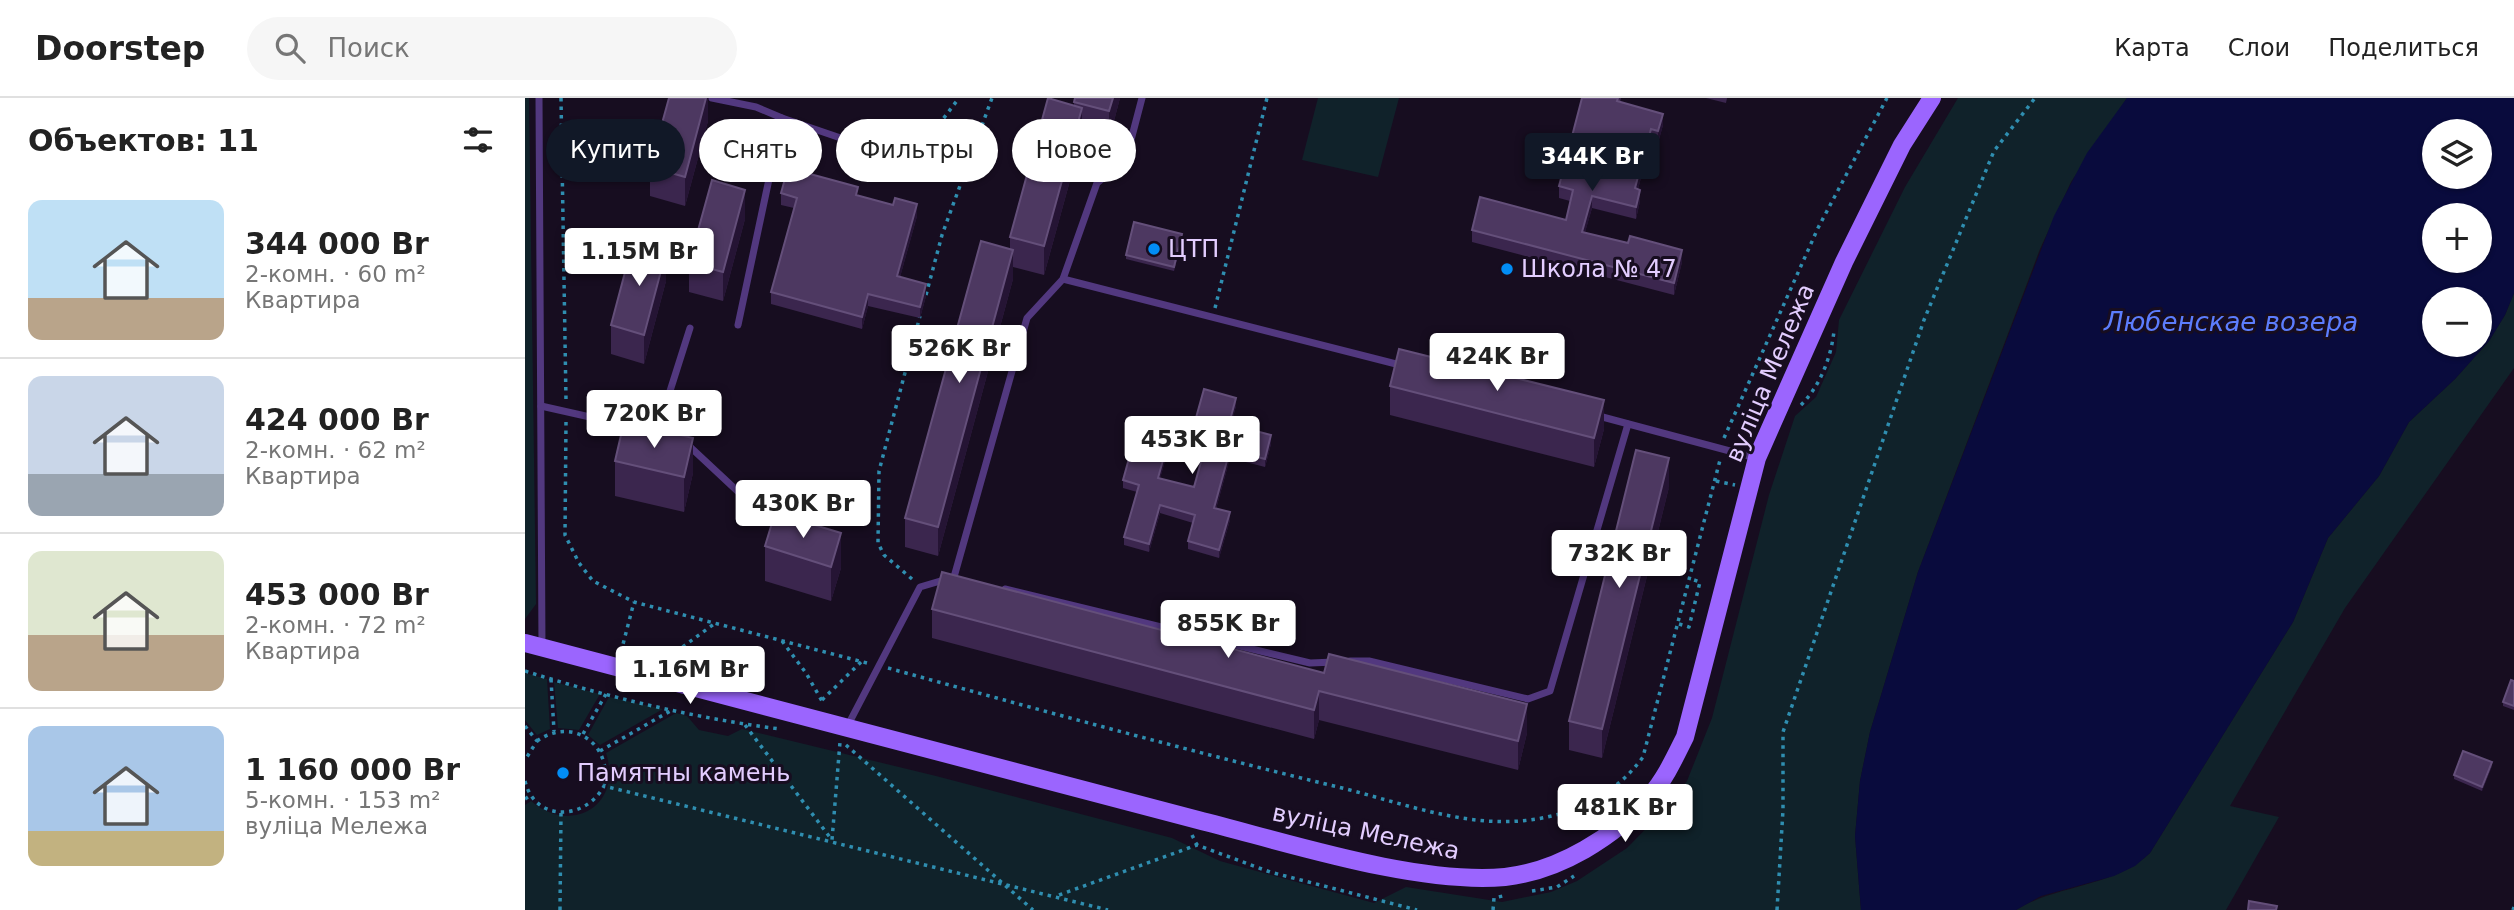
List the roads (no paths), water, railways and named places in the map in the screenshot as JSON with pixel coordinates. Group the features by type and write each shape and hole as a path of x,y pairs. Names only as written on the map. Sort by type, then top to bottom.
{"main road":[{"name":"вуліца Мележа","path":"534,645 844,733 1363,860 1471,878 1505,877 1548,867 1570,858 1627,819 1650,796 1685,737 1757,458 1844,262 1902,145 1931,98"}],"lane":[{"path":"534,645 541,406 540,98"},
{"path":"712,98 756,107 836,136"},
{"path":"954,577 1027,318 1063,279 1097,183 1126,159 1142,98"},
{"path":"738,325 782,118"},
{"path":"1063,279 1414,369"},
{"path":"657,432 690,328"},
{"path":"541,406 669,437"},
{"path":"1588,414 1757,458"},
{"path":"993,586 1310,663 1369,661 1528,699 1550,691 1628,424"},
{"path":"681,442 693,447 777,529 790,533"},
{"path":"844,733 921,587 954,577 967,580"}],"water":[{"name":"Любенскае возера","path":"2127,98 2514,98 2514,293 2505,315 2492,336 2492,287 2422,287 2422,357 2475,357 2409,422 2379,476 2328,538 2293,622 2150,853 2135,866 2114,876 2041,896 2016,910 1861,910 1855,836 1860,781 1870,732 1918,572 2054,216 2087,153"}],"place":[{"name":"ЦТП","path":"1154,249"},
{"name":"Школа № 47","path":"1507,269"},
{"name":"Памятны камень","path":"563,773"}]}
